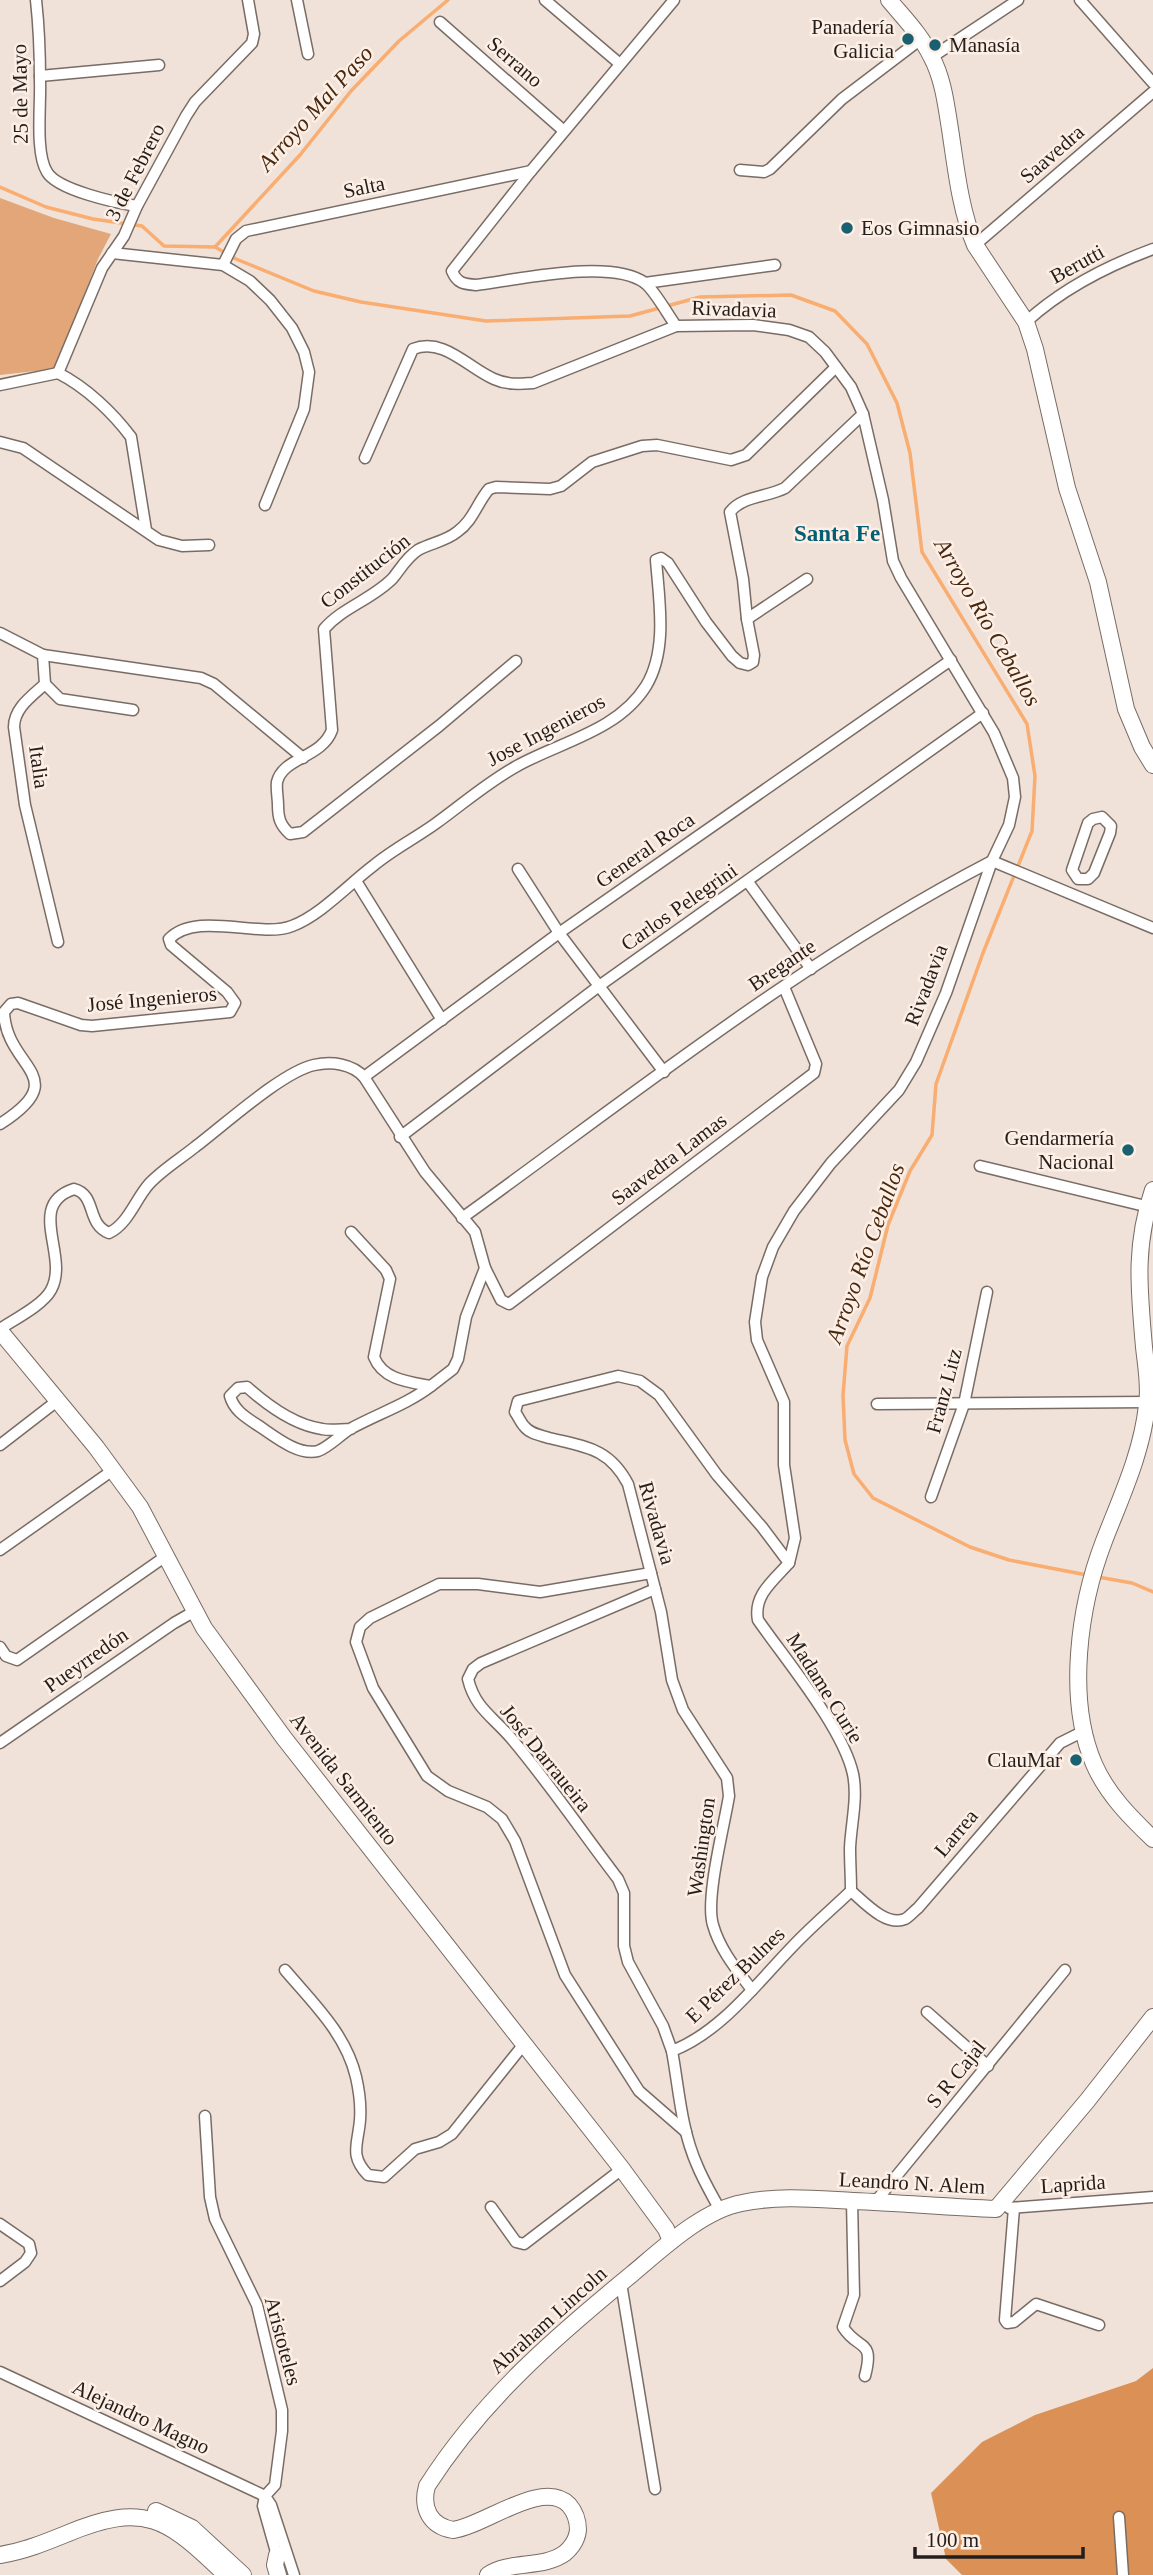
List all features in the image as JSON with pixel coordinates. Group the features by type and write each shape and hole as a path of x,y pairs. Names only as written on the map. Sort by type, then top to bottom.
{"street":[{"name":"25 de Mayo","path":"36,0 41,159 48,175 63,184 135,209"},
{"name":"3 de Febrero","path":"58,373 102,268 124,236 135,209 195,102 252,43 254,34 248,0"},
{"path":"297,0 308,54"},
{"path":"545,0 620,64"},
{"path":"674,0 457,263 452,271 455,279 463,284 476,285 594,270 622,274 645,283 775,265"},
{"path":"889,0 921,38 932,57 940,76 965,213 975,245 1026,322 1035,349 1067,488 1098,582 1126,709 1153,765"},
{"path":"932,57 1018,0"},
{"path":"1080,0 1153,83"},
{"name":"Serrano","path":"440,22 564,131"},
{"path":"740,170 764,172 770,169 842,99 921,38"},
{"path":"40,76 159,65"},
{"name":"Saavedra","path":"975,245 1153,92"},
{"name":"Salta","path":"225,261 236,239 246,231 531,171"},
{"name":"Berutti","path":"1026,322 1049,301 1112,266 1153,249"},
{"path":"112,253 225,261 271,300 292,328 304,352 309,372 304,409 265,505"},
{"path":"645,283 677,326"},
{"name":"Rivadavia","path":"365,458 414,349 423,345 437,345 495,380 513,384 533,383 677,326 753,325 789,330 809,337 851,387 863,414 883,500 893,561 1004,753 1013,778 1015,797 1009,825 997,863 946,993 916,1062 899,1090 831,1163 794,1211 773,1247 762,1277 755,1322 757,1340 784,1402 784,1465 795,1538 789,1563"},
{"name":"Constitución","path":"516,661 439,726 303,832 290,834 282,826 278,817 277,783 281,774 290,765 320,749 329,740 332,730 324,629 332,619 392,579 416,551 459,531 478,510 489,489 550,489 561,486 592,462 642,446 657,446 738,460 836,367"},
{"path":"0,385 58,373 75,382 122,425 131,437 146,530"},
{"name":"Jose Ingenieros","path":"314,912 372,866 436,823 483,785 519,764 612,720 631,704 646,686 654,667 660,628 656,561 661,558 668,563 706,622 732,656 740,663 753,662 744,579 730,512 740,502 774,494 785,488 863,414"},
{"path":"0,442 23,448 159,540 182,545 209,545"},
{"path":"747,618 807,579"},
{"path":"0,632 43,655 201,678 214,684 303,758"},
{"path":"43,655 45,684 60,699 133,710"},
{"name":"General Roca","path":"364,1077 559,933 951,660"},
{"name":"Italia","path":"45,684 22,706 14,720 14,727 25,805 58,942"},
{"name":"Carlos Pelegrini","path":"400,1137 600,986 982,713"},
{"path":"1102,817 1111,826 1110,833 1094,873 1088,879 1078,878 1072,870 1088,823 1102,817"},
{"path":"997,863 1153,928"},
{"name":"Bregante","path":"462,1218 811,969 885,920 997,863"},
{"path":"518,869 559,933 664,1072"},
{"path":"1072,895 1078,878"},
{"path":"356,881 442,1020"},
{"path":"748,882 811,969"},
{"name":"José Ingenieros","path":"0,1124 29,1103 36,1086 33,1076 7,1033 4,1012 11,1004 18,1003 81,1025 92,1026 230,1012 235,1003 227,992 188,961 171,945 169,939 175,933 190,928 234,925 279,930 295,925 314,912"},
{"name":"Saavedra Lamas","path":"485,1268 501,1300 509,1304 814,1073 816,1064 784,987"},
{"path":"0,1330 42,1301 55,1282 56,1260 50,1211 57,1198 75,1189 82,1191 89,1199 93,1220 102,1231 109,1233 124,1222 151,1182 290,1076 313,1065 330,1064 356,1069 364,1077 400,1137 425,1172 475,1232 485,1268 467,1317 458,1359 453,1369 415,1398 351,1429 318,1451 288,1445 239,1412 232,1404 230,1396 238,1388 247,1387 280,1412 301,1422 322,1429 351,1429"},
{"path":"980,1166 1151,1201 1139,1247 1138,1273 1148,1402 1144,1430 1123,1498 1088,1587 1078,1646 1084,1731 1093,1764 1105,1786 1129,1816 1153,1839"},
{"path":"351,1232 386,1270 390,1279 375,1362 385,1373 400,1381 431,1386"},
{"name":"Franz Litz","path":"931,1497 964,1404 987,1292"},
{"name":"Avenida Sarmiento","path":"0,1330 140,1507 204,1628 284,1738 622,2169 666,2229 671,2241"},
{"name":"Rivadavia","path":"655,1588 628,1485 618,1467 595,1449 534,1434 524,1427 515,1412 518,1401 618,1376 640,1381 659,1395 718,1475 789,1563"},
{"path":"0,1445 57,1401"},
{"path":"877,1404 1148,1402"},
{"path":"0,1550 113,1470"},
{"path":"0,1647 6,1656 17,1660 166,1556"},
{"name":"Madame Curie","path":"789,1563 762,1591 755,1609 758,1620 826,1717 853,1774 855,1803 850,1848 851,1891"},
{"path":"652,1573 540,1592 478,1584 439,1584 370,1618 360,1627 356,1642 373,1688 427,1776 448,1791 487,1807 502,1819 515,1841 565,1975 639,2091 686,2132"},
{"name":"Washington","path":"655,1588 672,1680 683,1710 727,1778 729,1796 710,1902 711,1913 725,1952 752,1990"},
{"name":"José Darraueira","path":"655,1588 481,1663 473,1669 468,1679 472,1696 510,1737 618,1879 624,1893 624,1946 628,1962 663,2026 672,2051"},
{"name":"Pueyrredón","path":"0,1744 195,1611"},
{"name":"Larrea","path":"851,1891 891,1920 904,1919 918,1908 1060,1743 1084,1731"},
{"name":"E Pérez Bulnes","path":"672,2051 695,2042 752,1990 794,1945 851,1891"},
{"path":"285,1970 334,2028 347,2049 356,2078 360,2119 355,2154 368,2175 384,2177 415,2149 439,2142 452,2134 524,2044"},
{"name":"S R Cajal","path":"876,2202 1065,1970"},
{"path":"927,2012 988,2066"},
{"name":"Leandro N. Alem","path":"671,2241 720,2210 741,2203 780,2198 996,2209 1153,2017"},
{"path":"672,2051 686,2132 696,2165 720,2210"},
{"name":"Aristoteles","path":"205,2116 210,2197 215,2219 257,2305 282,2410 275,2485 265,2496 262,2506 277,2555"},
{"path":"491,2207 516,2242 524,2244 622,2169"},
{"name":"Laprida","path":"996,2209 1153,2197"},
{"path":"852,2201 854,2295 843,2327 868,2351 865,2376"},
{"path":"1014,2208 1005,2319 1007,2323 1014,2322 1036,2304 1099,2325"},
{"path":"0,2224 29,2244 31,2253 25,2262 0,2281"},
{"name":"Abraham Lincoln","path":"488,2575 499,2569 549,2560 565,2553 576,2541 578,2533 576,2515 572,2509 559,2498 542,2497 453,2530 439,2525 428,2515 425,2501 428,2486 496,2395 559,2334 671,2241"},
{"path":"621,2283 656,2488"},
{"name":"Alejandro Magno","path":"0,2372 265,2496"},
{"path":"265,2496 271,2505 294,2575"},
{"path":"63,2535 105,2511 132,2507 150,2510 192,2528 243,2575"},
{"path":"0,2555 29,2549 94,2522 121,2516 149,2519 169,2528 186,2538 226,2575"},
{"path":"1119,2517 1123,2575"},
{"path":"169,2528 183,2530 233,2575"},
{"path":"277,2555 275,2565 281,2575"}],"shaded area":[{"path":"0,198 54,218 111,234 98,259 58,363 53,369 0,375"},
{"path":"1153,2368 1153,2575 962,2575 946,2559 931,2493 982,2442 1035,2415 1136,2381"}],"waterway":[{"name":"Arroyo Mal Paso","path":"215,247 300,155 351,91 399,41 448,0"},
{"name":"Arroyo Río Ceballos","path":"0,187 46,207 93,219 142,226 164,246 215,247 236,259 314,291 361,302 486,321 630,316 700,297 791,295 835,311 867,344 897,403 910,453 922,552 1027,724 1035,776 1032,831 983,953 936,1084 932,1135 910,1171 888,1225 870,1298 847,1346 843,1395 845,1440 854,1474 873,1498 970,1547 1009,1560 1087,1575"},
{"name":"Arroyo Río Ceballos","path":"1098,1577 1132,1583 1153,1592"}],"place":[{"name":"Panadería Galicia","path":"908,39"},
{"name":"Manasía","path":"935,45"},
{"name":"Eos Gimnasio","path":"847,228"},
{"name":"Gendarmería Nacional","path":"1128,1150"},
{"name":"ClauMar","path":"1076,1760"}],"district":[{"name":"Santa Fe","path":"837,533"}]}
